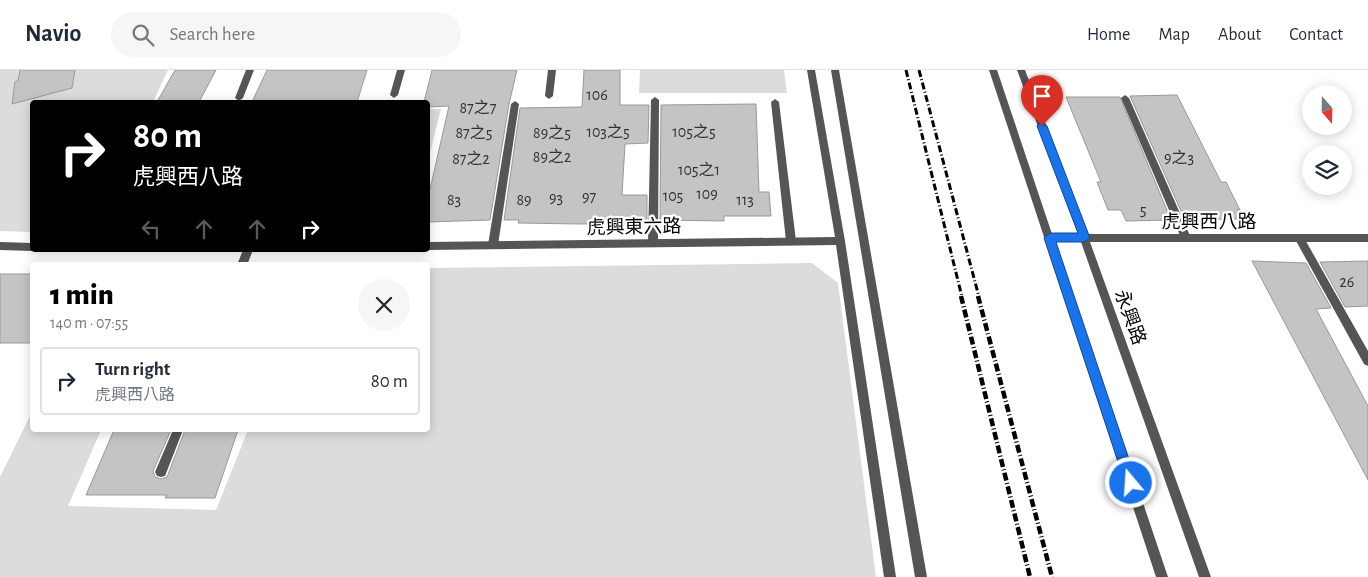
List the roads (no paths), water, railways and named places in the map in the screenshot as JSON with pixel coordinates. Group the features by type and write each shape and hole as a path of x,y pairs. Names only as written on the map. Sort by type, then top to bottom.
{"street":[{"path":"238,98 250,70"},
{"path":"394,95 401,70"},
{"path":"549,96 552,70"},
{"path":"811,70 840,241 890,577"},
{"path":"835,70 920,577"},
{"path":"993,70 1162,577"},
{"name":"永興路","path":"1021,70 1084,238 1205,577"},
{"path":"1125,98 1186,238"},
{"path":"653,243 655,100"},
{"path":"776,102 791,241"},
{"path":"493,245 515,104"},
{"name":"虎興西八路","path":"1050,238 1368,238"},
{"path":"1300,238 1368,361"},
{"name":"虎興東六路","path":"430,246 840,241"},
{"path":"0,246 30,247"},
{"path":"161,472 177,432"}],"railway":[{"path":"906,70 962,297"},
{"path":"919,70 979,297"},
{"path":"961,296 1030,577"},
{"path":"978,296 1052,577"}]}
